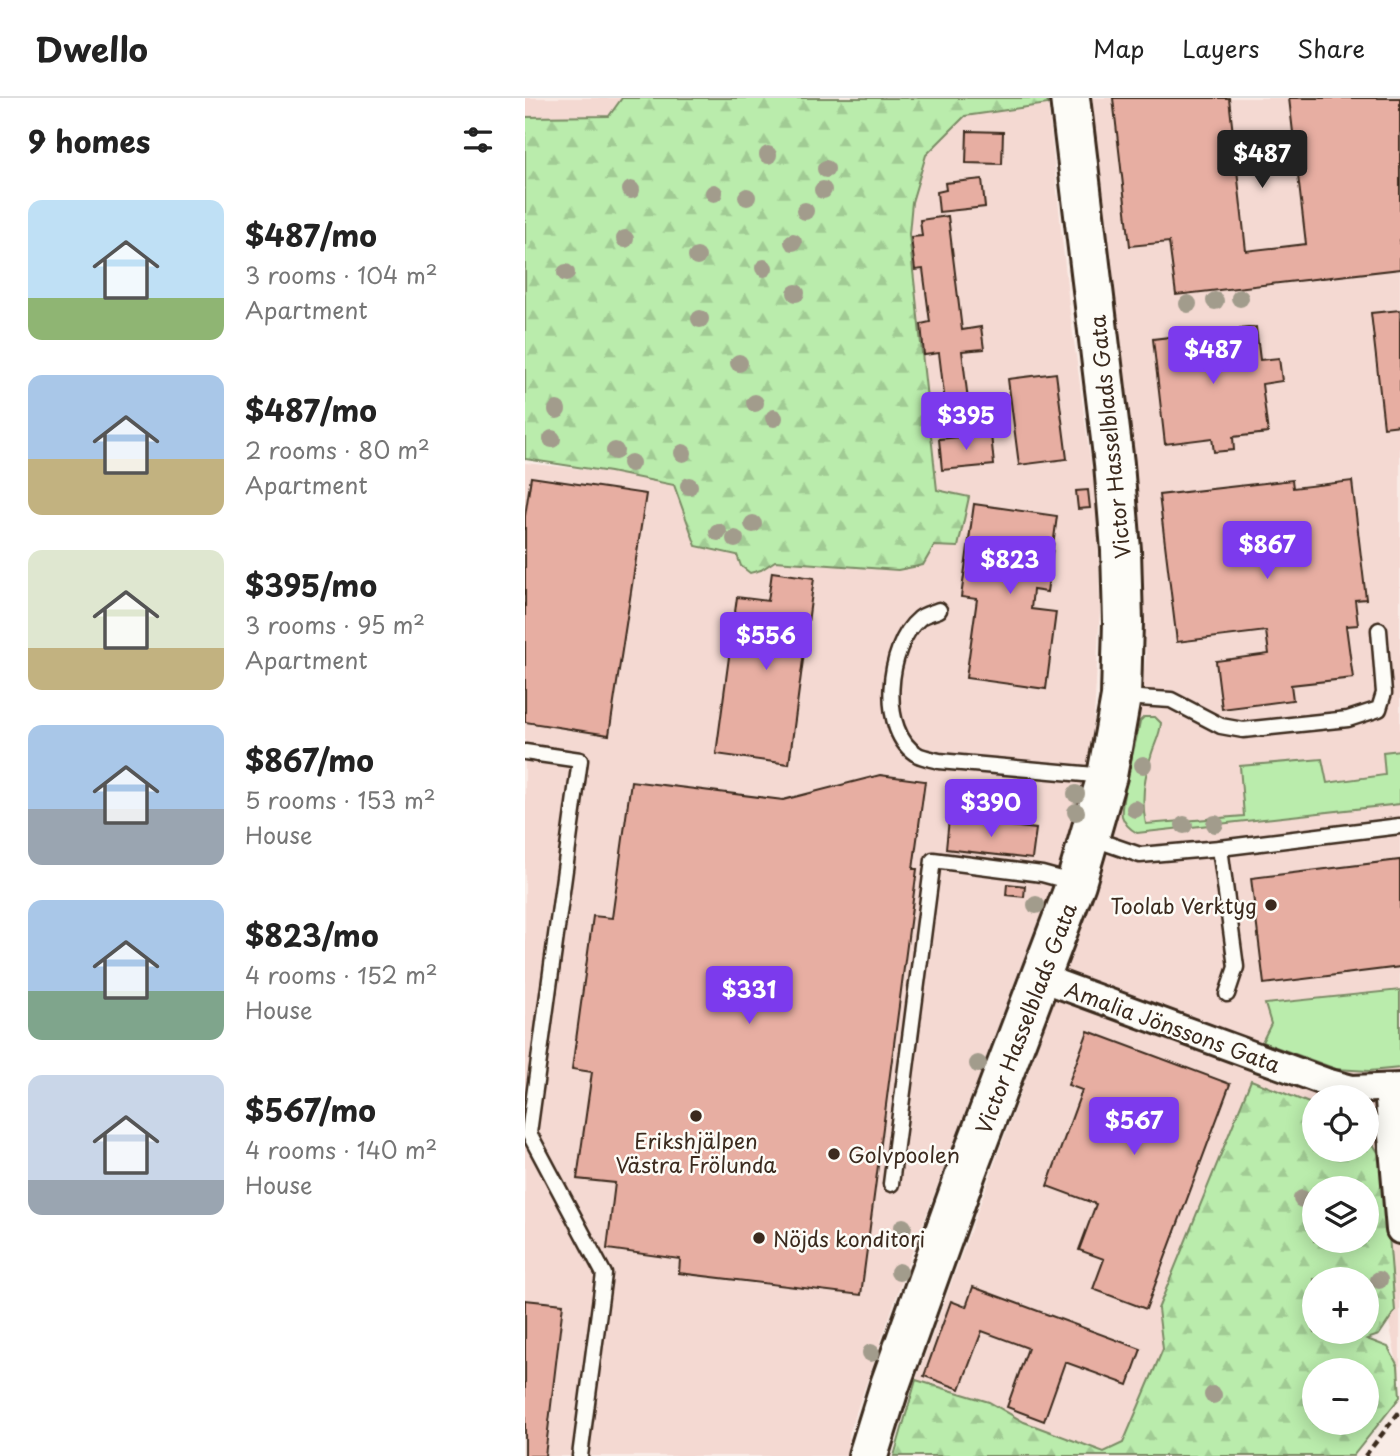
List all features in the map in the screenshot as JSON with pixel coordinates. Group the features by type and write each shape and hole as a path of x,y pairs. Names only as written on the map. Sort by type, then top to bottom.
{"street":[{"name":"Victor Hasselblads Gata","path":"869,1456 890,1385 1076,883 1107,776 1121,697 1121,550 1114,464 1070,98"},
{"name":"Amalia Jönssons Gata","path":"1039,977 1326,1082 1352,1088 1394,1088 1400,1230"}],"lane":[{"path":"939,610 920,617 907,633 896,657 893,676 891,702 896,720 903,740 917,754 939,761 1107,776"},
{"path":"1121,697 1171,699 1221,726 1243,730 1348,719 1379,709 1384,693 1378,630"},
{"path":"525,752 580,760 529,1132 604,1274 580,1456"},
{"path":"1090,838 1140,855 1400,826"},
{"path":"1220,848 1236,967 1227,994"},
{"path":"891,1184 933,860 1042,874 1076,883"},
{"path":"525,1154 541,1156"}],"path":[{"path":"1365,1456 1400,1412"}],"shaded area":[{"path":"525,98 622,98 609,116 525,117"},
{"path":"1086,98 1400,98 1400,1381 1377,1253 1379,1253 1379,1176 1367,1176 1367,1162 1379,1162 1379,1085 1302,1085 1302,1130 1158,1309 1163,1349 1123,1443 1105,1452 1024,1422 989,1402 916,1380 1104,863 1134,745 1146,656 1134,485"},
{"path":"1048,104 1069,305 1097,508 1100,609 1093,736 1078,815 911,1255 850,1430 847,1456 525,1456 525,463 610,472 674,485 696,546 738,555 741,566 761,570 775,561 898,569 937,490 909,234 912,202 926,155 965,116"}],"green space":[{"path":"622,98 1047,98 1048,104 965,116 926,155 912,202 909,234 937,490 969,497 958,547 934,546 923,565 898,570 775,561 750,573 741,566 737,555 696,546 674,485 525,459 525,117 609,116"},
{"path":"1144,717 1155,717 1161,723 1145,781 1146,824 1244,816 1240,766 1322,759 1327,783 1385,775 1383,752 1400,750 1400,804 1137,833 1124,821 1122,809 1140,721"},
{"path":"1400,990 1400,1068 1369,1071 1336,1069 1262,1042 1271,1024 1265,1004"},
{"path":"1251,1080 1302,1100 1302,1162 1379,1162 1379,1154 1383,1160 1395,1311 1379,1335 1379,1267 1302,1267 1302,1344 1379,1344 1388,1347 1398,1366 1400,1397 1379,1423 1379,1358 1302,1358 1302,1435 1370,1435 1353,1456 894,1456 916,1380 989,1402 1024,1422 1104,1452 1123,1443 1163,1349 1158,1309"}],"building":[{"path":"1113,98 1229,98 1246,251 1306,244 1289,98 1400,98 1400,269 1176,295 1169,242 1130,246"},
{"path":"967,131 1003,132 1002,164 966,163"},
{"path":"982,179 985,207 939,212 937,192 946,190 945,183"},
{"path":"948,216 962,330 981,327 984,349 962,351 968,400 945,402 939,353 924,355 921,324 930,322 923,269 915,270 911,237 922,236 920,220"},
{"path":"1400,310 1400,425 1384,427 1371,313"},
{"path":"1256,327 1260,360 1279,358 1282,381 1262,384 1268,433 1233,437 1234,450 1214,452 1212,438 1165,444 1153,339"},
{"path":"1056,373 1067,459 1019,465 1008,379"},
{"path":"991,434 994,465 942,470 939,439"},
{"path":"531,477 646,494 609,735 525,722 525,516"},
{"path":"1292,480 1293,488 1352,481 1366,599 1355,600 1358,625 1346,626 1353,678 1291,685 1293,700 1222,709 1216,661 1269,654 1266,631 1177,642 1159,495"},
{"path":"1088,490 1090,508 1078,509 1076,491"},
{"path":"974,504 1057,516 1047,592 1033,590 1031,609 1056,612 1046,689 966,678 977,599 961,597"},
{"path":"772,572 814,578 789,764 716,754 737,597 768,601"},
{"path":"880,775 925,781 913,869 917,869 861,1295 679,1273 680,1259 607,1249 615,1183 577,1179 592,1072 572,1069 593,916 612,918 631,781 783,800"},
{"path":"949,819 1036,829 1032,859 946,849"},
{"path":"1400,860 1400,967 1264,984 1251,878"},
{"path":"1007,884 1025,886 1024,897 1006,895"},
{"path":"1088,1031 1230,1084 1146,1309 1093,1289 1104,1259 1079,1250 1096,1204 1047,1186 1082,1090 1068,1085"},
{"path":"973,1287 1141,1349 1128,1385 1065,1362 1044,1421 1007,1407 1028,1348 982,1331 960,1389 924,1376 951,1301 966,1307"},
{"path":"525,1300 563,1304 545,1456 525,1456"}],"place":[{"name":"Toolab Verktyg","path":"1271,905"},
{"name":"Erikshjälpen Västra Frölunda","path":"696,1116"},
{"name":"Golvpoolen","path":"834,1154"},
{"name":"Nöjds konditori","path":"759,1238"}]}
